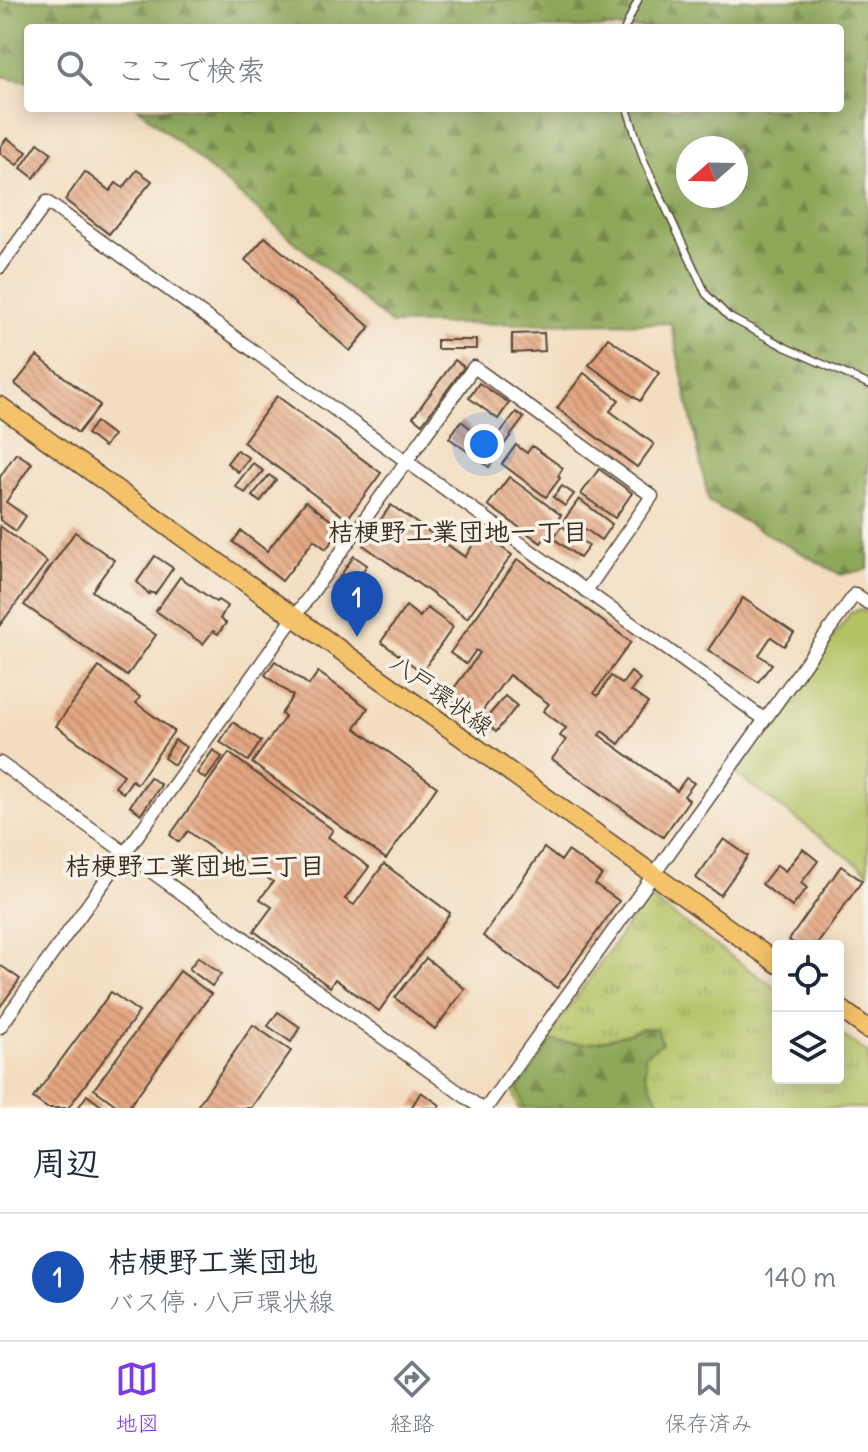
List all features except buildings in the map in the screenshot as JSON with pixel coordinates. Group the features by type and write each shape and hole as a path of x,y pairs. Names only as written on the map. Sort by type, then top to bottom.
{"main road":[{"name":"八戸環状線","path":"0,406 772,960"},
{"path":"844,1011 868,1029"}],"street":[{"path":"0,267 47,202 764,719"},
{"path":"0,1027 474,367 652,496 586,591"},
{"path":"0,763 484,1108 855,594 868,603"}],"lane":[{"path":"627,24 638,0"},
{"path":"628,112 644,161 706,294 729,317 787,348 868,384"}],"green space":[{"path":"0,0 868,0 868,569 841,575 709,502 671,323 391,324 143,112 844,112 844,24 24,24 24,80 0,76"},
{"path":"861,609 868,613 868,872 736,774 851,612"},
{"path":"652,900 772,986 772,1084 844,1084 844,1036 868,1053 868,1108 519,1108 512,1088 643,903"},
{"path":"642,1028 657,1028 662,1043 645,1055 646,1075 662,1108 524,1108 518,1088 552,1041 598,1042"}],"place":[{"name":"桔梗野工業団地","path":"357,637"}],"district":[{"name":"桔梗野工業団地一丁目","path":"458,531"},
{"name":"桔梗野工業団地三丁目","path":"195,865"}]}
